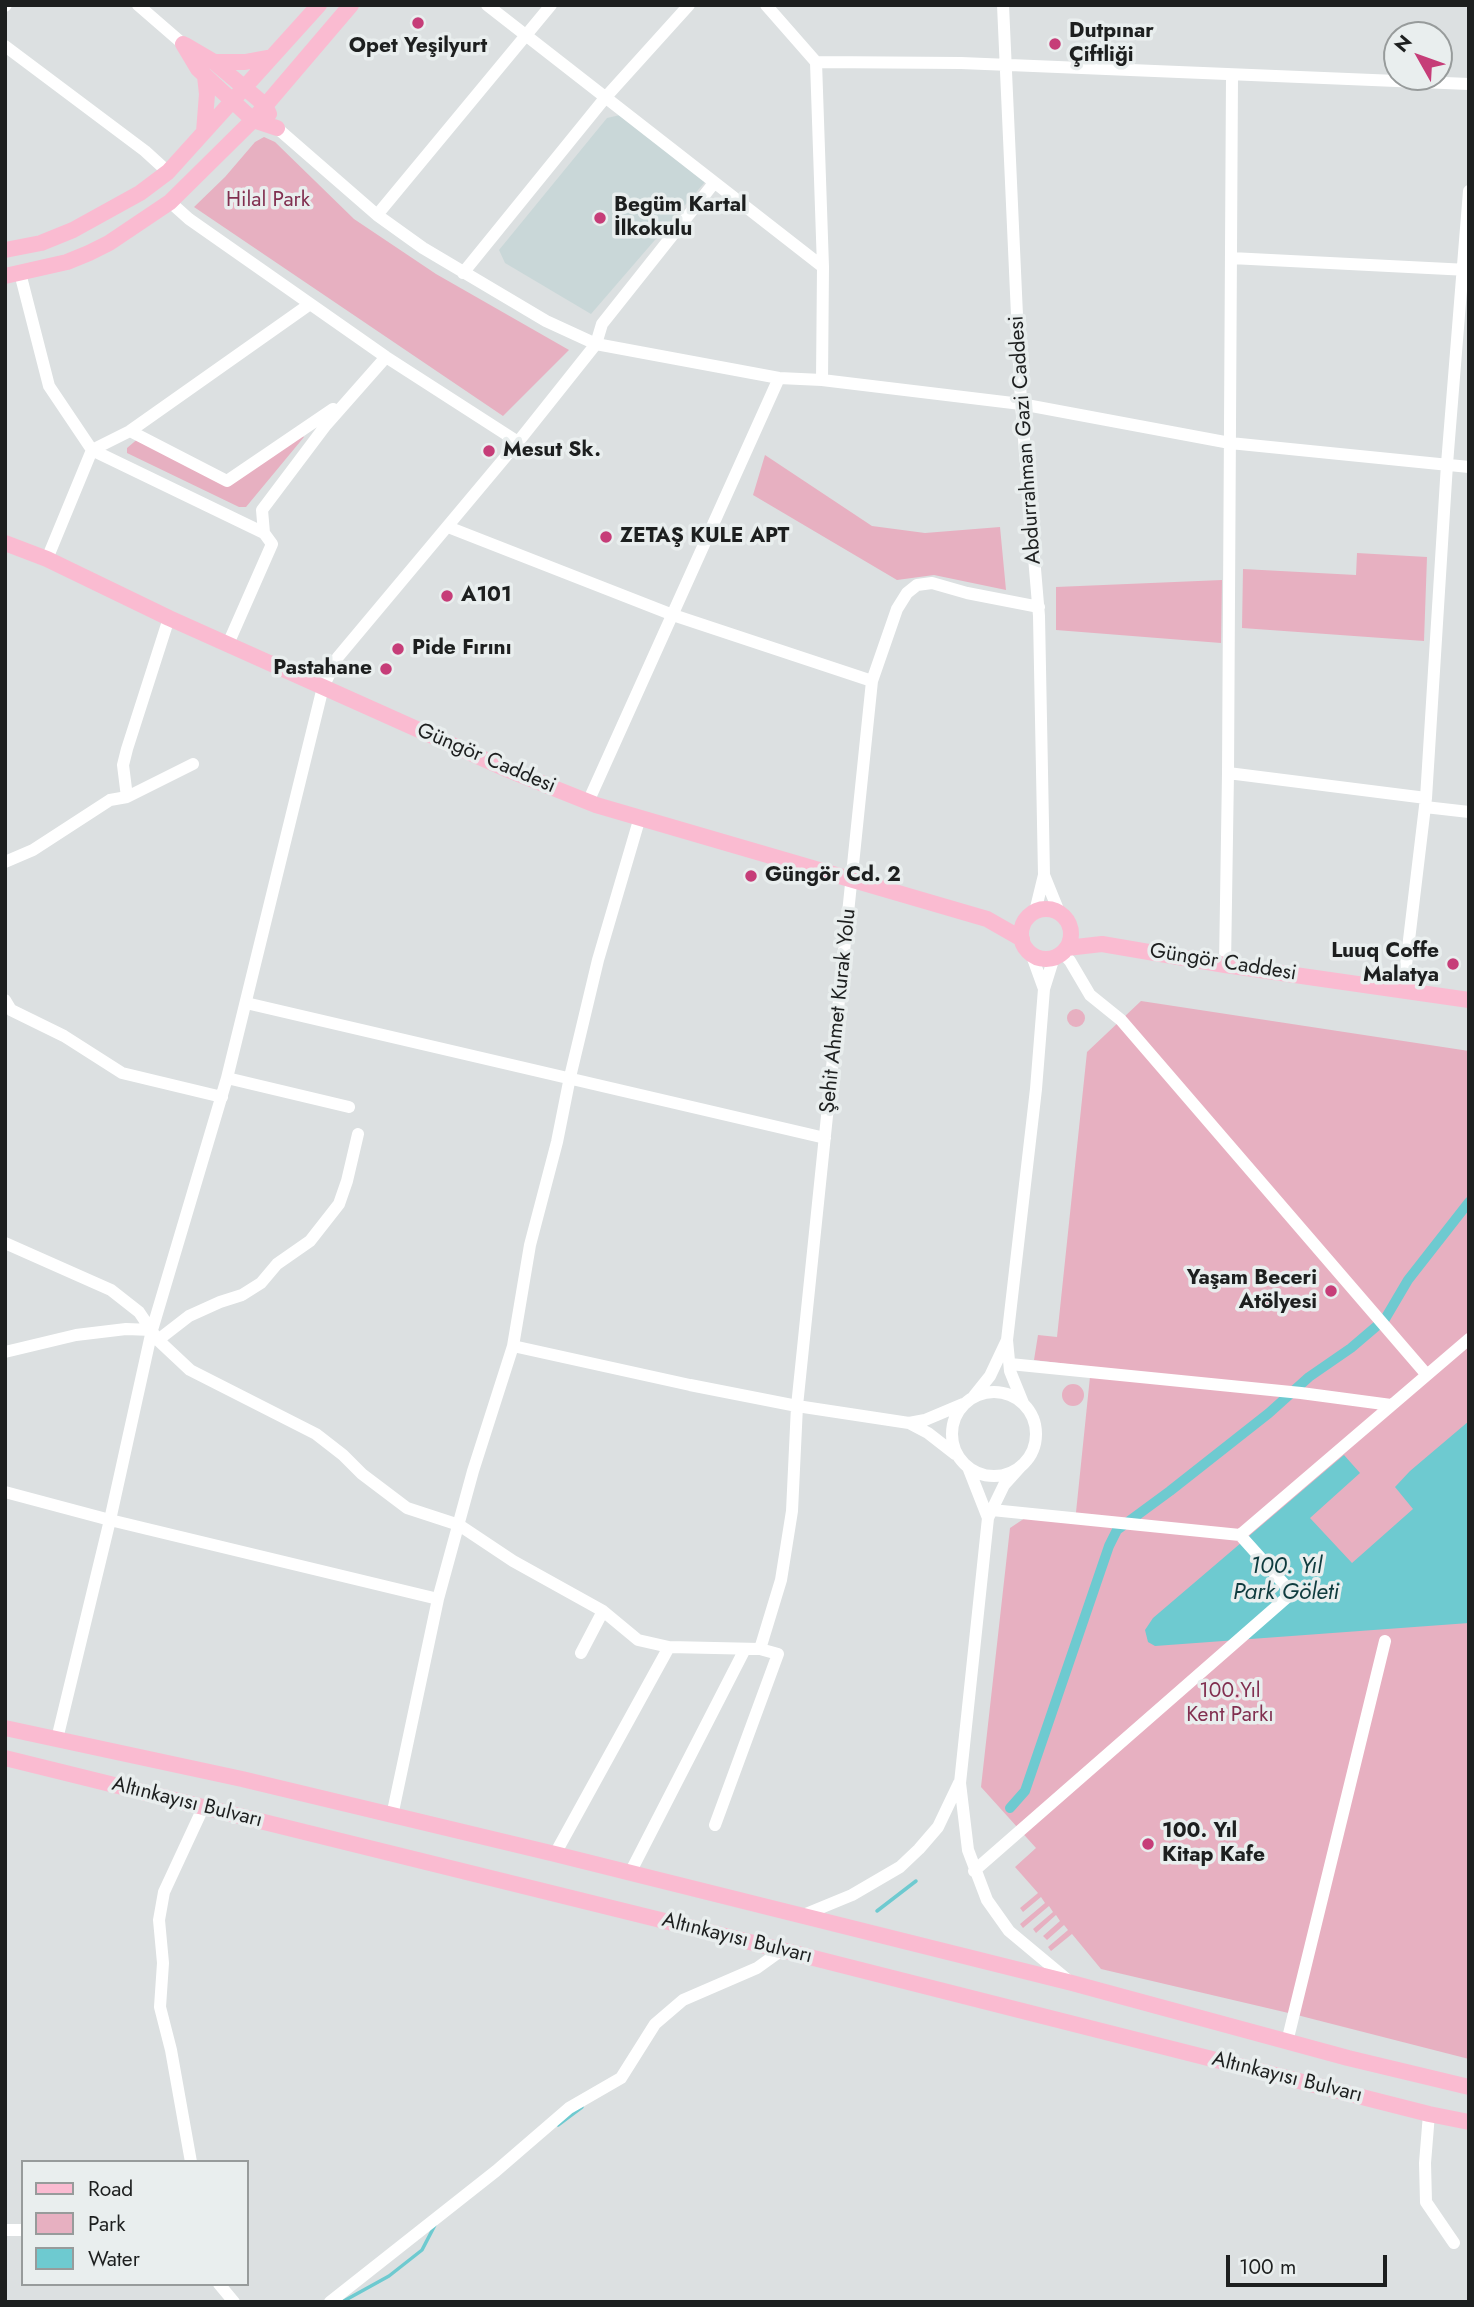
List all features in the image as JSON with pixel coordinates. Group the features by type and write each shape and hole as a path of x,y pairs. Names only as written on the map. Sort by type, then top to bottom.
{"main road":[{"path":"5,250 41,243 81,226 140,193 168,172 319,5"},
{"path":"12,275 67,262 89,253 110,243 170,202 253,120 351,5"},
{"path":"183,44 210,69 232,101 253,120 277,128"},
{"path":"210,69 272,57"},
{"path":"210,69 244,88 265,106 277,128"},
{"path":"204,132 210,69"},
{"name":"Güngör Caddesi","path":"5,542 506,769 588,802 853,882 987,919 1026,946"},
{"path":"1051,909 1064,918 1070,940 1061,952 1038,957 1026,946 1022,931 1032,914 1051,909"},
{"name":"Güngör Caddesi","path":"987,919 1032,914"},
{"name":"Güngör Caddesi","path":"1064,918 1102,944"},
{"name":"Güngör Caddesi","path":"1061,952 1102,944 1224,965 1469,1000"},
{"name":"Altınkayısı Bulvarı","path":"5,1729 242,1779 555,1854 1072,1983 1287,2042 1469,2087"},
{"name":"Altınkayısı Bulvarı","path":"5,1758 1469,2122"}],"street":[{"path":"138,5 183,44"},
{"path":"487,5 823,267"},
{"path":"377,215 551,5"},
{"path":"463,273 605,98 689,5"},
{"path":"766,5 816,62 823,267 822,380"},
{"name":"Abdurrahman Gazi Caddesi","path":"1003,5 1021,404 1038,607 1044,875 1032,914"},
{"path":"5,46 145,150 168,172"},
{"path":"816,62 1006,65 1469,84"},
{"path":"1224,965 1228,773 1232,76"},
{"path":"277,128 377,215 463,273 546,321 596,344 779,378 822,380 1021,404 1230,443 1469,467"},
{"path":"57,1740 155,1335 227,1078 323,687 338,657 448,527 596,344 602,324 714,183"},
{"path":"1403,990 1425,802 1447,464 1466,270 1469,191"},
{"path":"170,202 189,219 386,357 518,442"},
{"path":"1231,258 1466,270"},
{"path":"12,275 49,386 92,450 264,533 272,544 228,644"},
{"path":"47,559 92,450 130,431 310,304"},
{"path":"264,533 262,510 349,399 386,357"},
{"path":"588,802 779,378"},
{"path":"130,431 227,481 349,399"},
{"path":"448,527 673,615 872,681"},
{"name":"Şehit Ahmet Kurak Yolu","path":"760,1649 781,1580 792,1511 797,1406 872,681 897,609 907,593 917,584 932,583 1038,607"},
{"path":"127,797 123,765 169,618"},
{"path":"5,862 33,850 110,800 127,797 193,764"},
{"path":"1228,773 1425,802 1469,813"},
{"path":"392,1815 438,1599 473,1471 513,1346 530,1245 557,1142 598,960 640,817"},
{"name":"Abdurrahman Gazi Caddesi","path":"1044,875 1064,918"},
{"path":"1026,946 1044,989"},
{"path":"1072,1983 1009,1931 987,1900 968,1850 960,1783 990,1514 1004,1485 1031,1453 1036,1439 1031,1414 1013,1383 1007,1340 1036,1089 1044,989 1061,952 1070,961 1090,995 1121,1020 1427,1375"},
{"path":"5,1000 11,1010 64,1036 122,1073 222,1097"},
{"path":"246,1003 825,1138"},
{"path":"227,1078 349,1107"},
{"path":"5,1352 76,1335 127,1329 155,1335 261,1283 277,1264 310,1241 339,1204 358,1134"},
{"path":"5,1243 111,1290 139,1312 155,1335 190,1370 316,1434 407,1508 459,1525 513,1561 603,1611 638,1640 668,1647 760,1649 778,1654 715,1825"},
{"path":"1240,1535 1469,1339"},
{"path":"958,1456 952,1443 952,1428 956,1415 990,1376 1007,1340"},
{"path":"513,1346 797,1406 909,1423 925,1420 986,1392 1000,1392 1023,1403"},
{"path":"1010,1364 1283,1391 1391,1405"},
{"path":"909,1423 935,1437 968,1467 990,1514"},
{"path":"968,1467 981,1474 995,1476 1010,1473 1022,1465"},
{"path":"5,1492 438,1599"},
{"path":"974,1871 1292,1593 1240,1535 1116,1522 990,1514"},
{"path":"582,1653 603,1611"},
{"path":"1287,2042 1385,1641"},
{"path":"555,1854 668,1647"},
{"path":"630,1873 745,1649"},
{"path":"801,1916 852,1895 900,1867 938,1827 960,1783"},
{"path":"191,2160 171,2050 160,2007 163,1963 159,1920 164,1892 203,1808"},
{"path":"330,2302 496,2171 569,2108 621,2078 655,2024 683,2000 757,1968 782,1950"},
{"path":"1429,2114 1424,2163 1426,2202 1454,2243"},
{"path":"221,2286 234,2302"}],"shaded area":[{"path":"620,115 705,182 591,314 505,263 499,250 607,118"}],"green space":[{"name":"Hilal Park","path":"264,137 275,142 354,219 436,274 569,350 503,416 194,207 255,142"},
{"path":"298,432 304,437 246,507 239,507 127,453 127,448 140,437 232,478"},
{"path":"765,455 872,526 925,533 1000,527 1006,590 934,575 897,580 753,495"},
{"path":"1357,553 1427,557 1424,641 1242,628 1243,569 1356,575"},
{"path":"1222,580 1221,643 1056,630 1056,587"},
{"name":"100.Yıl Kent Parkı","path":"1141,1001 1469,1051 1469,2059 1101,1969 1072,1934 1051,1951 1048,1947 1068,1930 1064,1925 1047,1940 1043,1936 1060,1921 1056,1915 1036,1933 1033,1929 1053,1912 1049,1906 1023,1928 1020,1924 1045,1903 1041,1897 1023,1912 1020,1908 1038,1893 1015,1867 1036,1848 981,1787 1010,1528 1025,1518 1075,1522 1091,1367 1034,1360 1038,1335 1057,1337 1087,1052"},
{"path":"1072,1009 1080,1009 1085,1018 1083,1025 1072,1027 1067,1022 1067,1014"},
{"path":"1073,1384 1081,1387 1084,1395 1081,1403 1073,1406 1065,1403 1062,1395 1065,1387"}],"water":[{"name":"100. Yıl Park Göleti","path":"1469,1421 1469,1623 1155,1646 1148,1642 1145,1630 1153,1618 1344,1455 1360,1473 1310,1518 1352,1563 1413,1509 1395,1487"}],"waterway":[{"path":"1010,1808 1025,1791 1109,1546 1117,1530 1170,1491 1269,1413 1309,1377 1351,1348 1385,1319 1408,1280 1469,1202"},
{"path":"877,1911 916,1881"},
{"path":"558,2125 582,2107"},
{"path":"342,2302 389,2276 422,2250 435,2225"}],"place":[{"name":"Opet Yeşilyurt","path":"418,23"},
{"name":"Dutpınar Çiftliği","path":"1055,44"},
{"name":"Begüm Kartal İlkokulu","path":"600,218"},
{"name":"Mesut Sk.","path":"489,451"},
{"name":"ZETAŞ KULE APT","path":"606,537"},
{"name":"A101","path":"447,596"},
{"name":"Pide Fırını","path":"398,649"},
{"name":"Pastahane","path":"386,669"},
{"name":"Güngör Cd. 2","path":"751,876"},
{"name":"Luuq Coffe Malatya","path":"1453,964"},
{"name":"Yaşam Beceri Atölyesi","path":"1331,1291"},
{"name":"100. Yıl Kitap Kafe","path":"1148,1844"}]}
